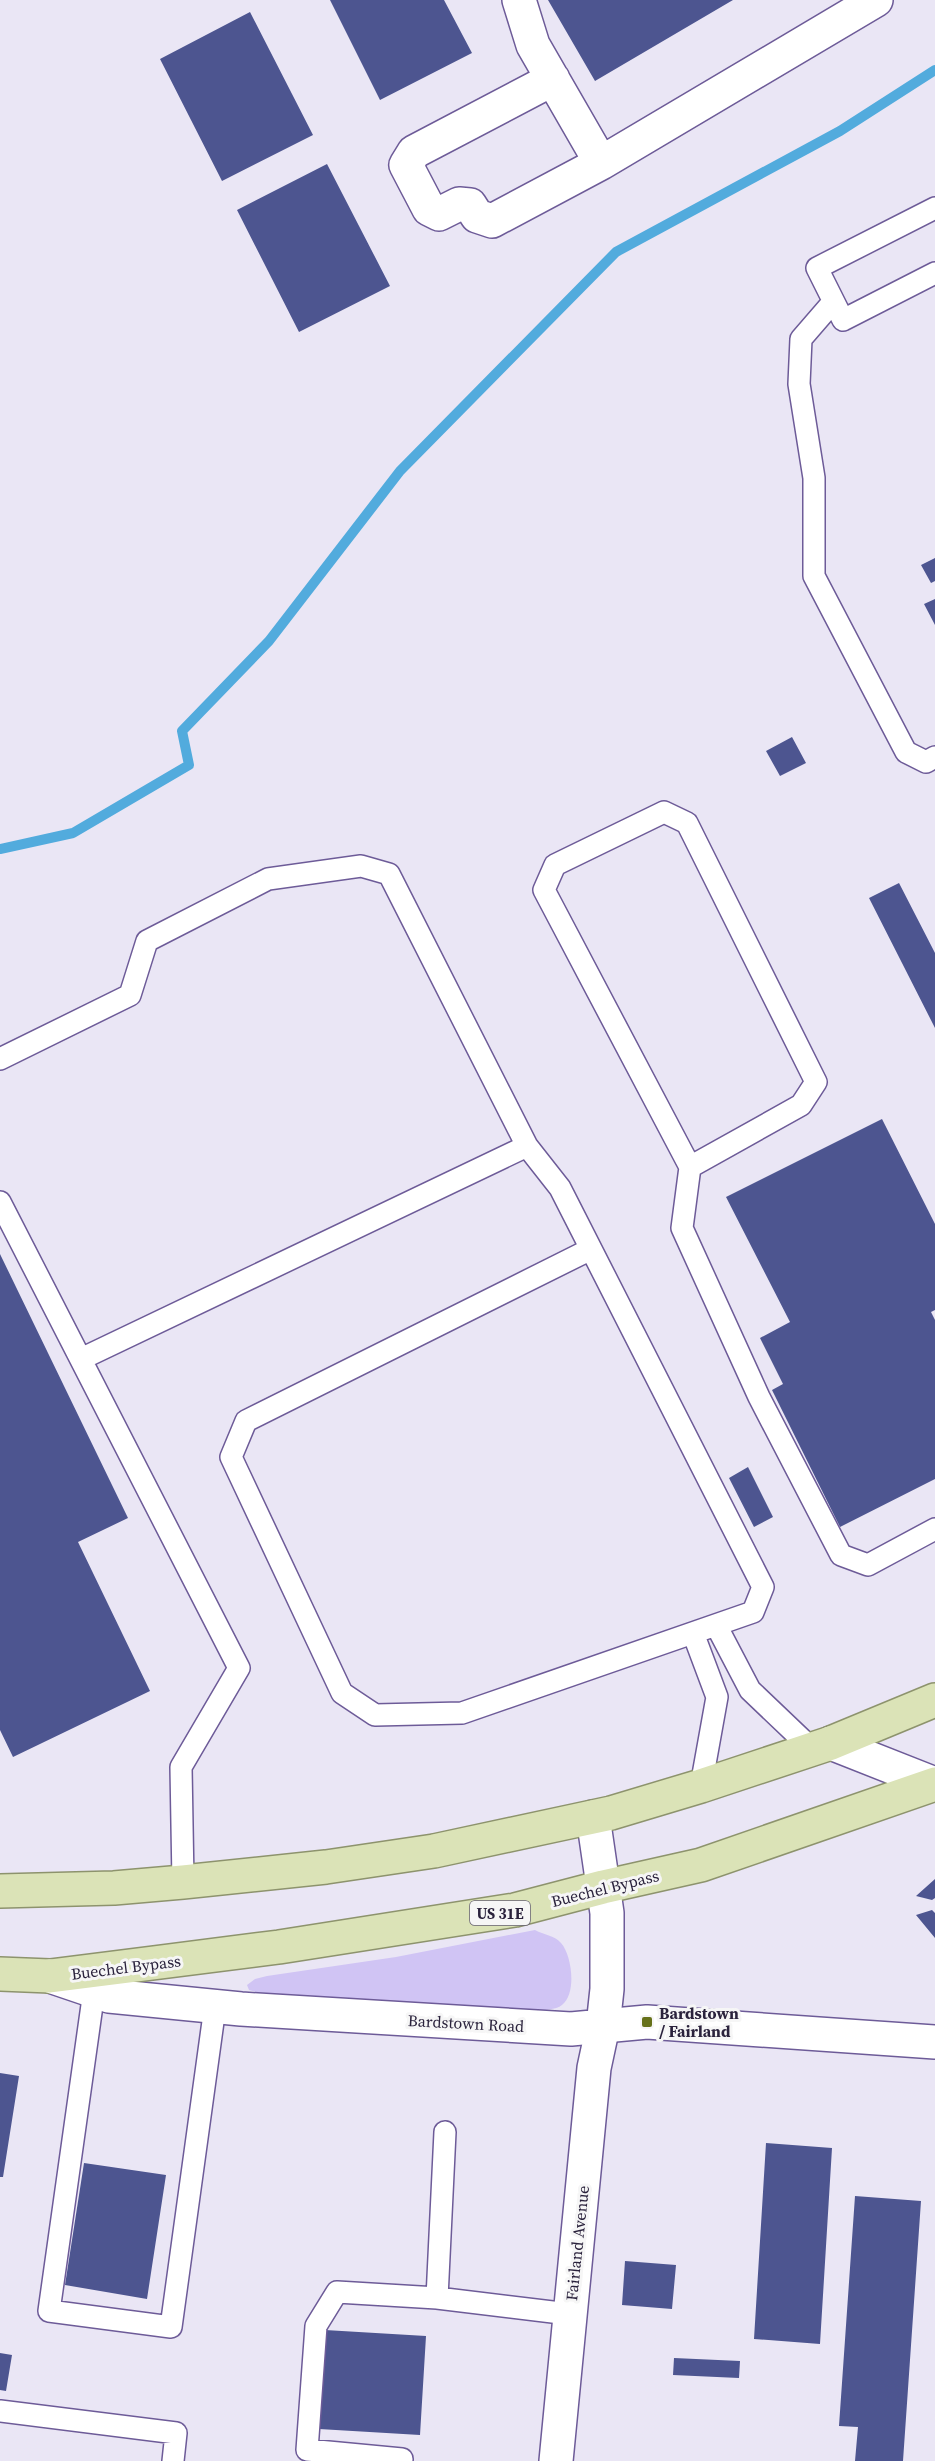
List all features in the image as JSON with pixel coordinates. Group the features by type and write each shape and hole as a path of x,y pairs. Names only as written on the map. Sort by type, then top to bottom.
{"main road":[{"path":"0,1892 114,1888 183,1882 326,1867 434,1851 593,1817 701,1786 822,1747 935,1700"},
{"name":"Buechel Bypass","path":"50,1976 279,1947 515,1910 701,1865 935,1784"},
{"name":"Bardstown Road","path":"0,1974 50,1976"}],"street":[{"path":"519,0 533,45 601,163"},
{"path":"553,78 414,152 406,165 429,209 439,214 459,204 470,204 477,216 492,221 601,163 876,0"},
{"path":"822,1747 935,1784"},
{"name":"Fairland Avenue","path":"556,2461 594,2068 603,2026 607,1989 607,1914 593,1817"},
{"name":"Bardstown Road","path":"50,1976 109,1996 215,2007 571,2029 647,2022 935,2042"}],"lane":[{"path":"935,208 817,268 843,320 935,273"},
{"path":"833,302 801,339 800,384 814,478 814,576 906,752 926,762 935,757"},
{"path":"690,1167 801,1105 816,1082 687,823 664,813 555,865 544,890 690,1167 682,1228 759,1397 841,1556 868,1565 935,1529"},
{"path":"0,1059 130,995 147,941 268,879 361,866 389,874 527,1146 560,1188 763,1587 753,1612 462,1713 375,1715 342,1693 231,1457 246,1421 591,1249"},
{"path":"81,1359 527,1146"},
{"path":"0,1202 239,1668 181,1767 183,1882"},
{"path":"716,1625 750,1689 822,1747"},
{"path":"693,1633 717,1697 701,1786"},
{"path":"94,1991 49,2312 171,2327 215,2007"},
{"path":"437,2298 445,2132"},
{"path":"402,2459 307,2450 316,2326 337,2292 437,2298 569,2314"},
{"path":"0,2411 176,2433 173,2461"}],"shaded area":[{"path":"535,1930 558,1940 568,1956 571,1974 570,1992 562,2005 553,2009 534,2011 266,1995 249,1990 247,1985 255,1979 267,1976 396,1957"}],"building":[{"path":"330,0 444,0 472,53 380,100"},
{"path":"548,0 733,0 595,81"},
{"path":"250,12 313,135 222,181 160,59"},
{"path":"327,164 390,286 299,332 237,210"},
{"path":"935,558 935,581 931,583 921,565"},
{"path":"935,599 935,625 924,604"},
{"path":"792,737 806,763 780,776 766,751"},
{"path":"899,883 935,953 935,1028 869,898"},
{"path":"882,1119 935,1224 935,1310 931,1312 935,1320 935,1479 840,1527 772,1390 783,1384 760,1338 790,1322 726,1197"},
{"path":"0,1254 128,1518 78,1542 150,1691 13,1757 0,1730"},
{"path":"748,1467 773,1517 754,1527 729,1478"},
{"path":"935,1879 935,1898 932,1900 916,1896"},
{"path":"932,1910 935,1913 935,1938 916,1915"},
{"path":"0,2073 19,2076 3,2177 0,2177"},
{"path":"766,2143 832,2148 820,2344 754,2339"},
{"path":"84,2163 166,2175 147,2299 65,2285"},
{"path":"855,2196 921,2201 903,2461 855,2461 858,2427 839,2426"},
{"path":"625,2261 676,2265 672,2309 622,2305"},
{"path":"325,2330 426,2336 420,2435 319,2429"},
{"path":"0,2353 12,2355 6,2391 0,2390"},
{"path":"674,2358 740,2361 739,2378 673,2375"}],"waterway":[{"path":"0,849 73,833 189,765 182,731 269,641 400,471 616,252 840,131 935,70"}],"place":[{"name":"Bardstown / Fairland","path":"647,2022"}]}
